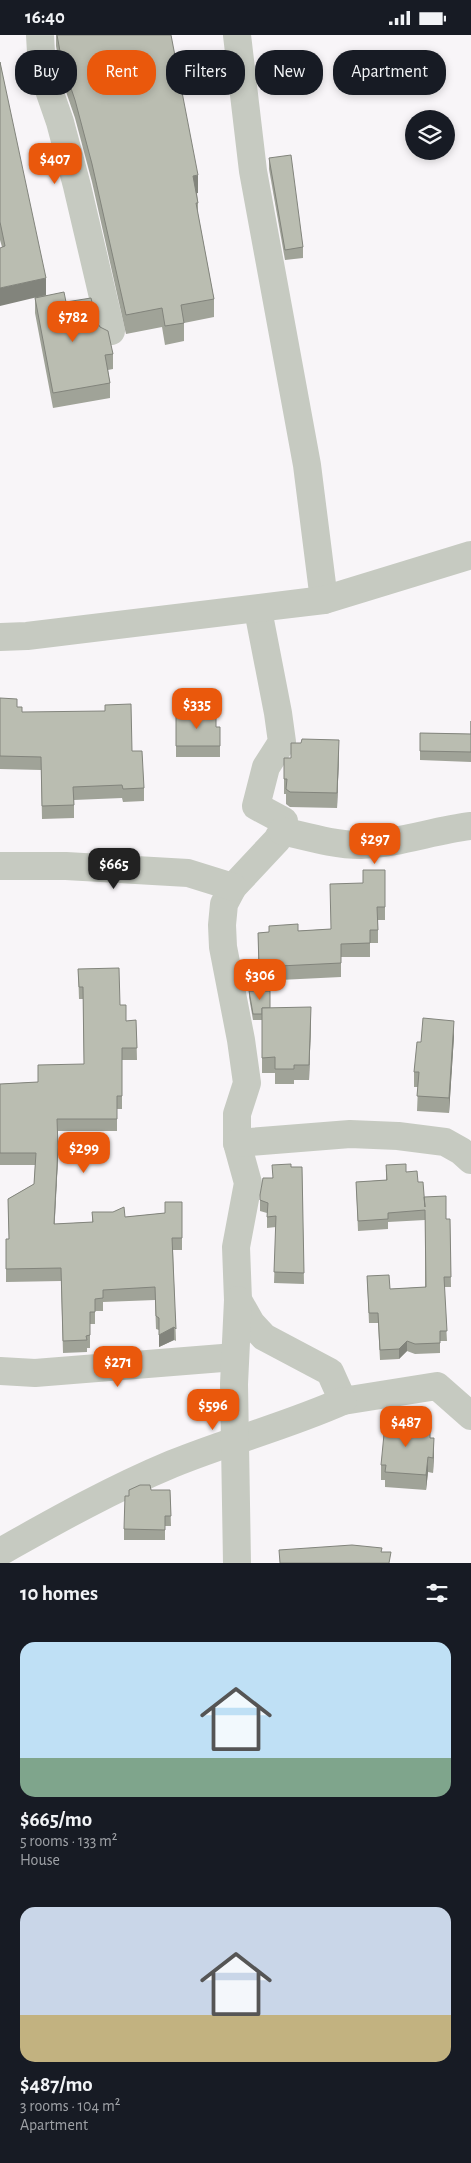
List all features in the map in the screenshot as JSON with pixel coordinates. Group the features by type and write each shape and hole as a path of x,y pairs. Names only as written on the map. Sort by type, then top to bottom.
{"street":[{"path":"40,35 42,69 60,122 77,186 111,331"},
{"path":"237,35 254,171 307,465 324,600"},
{"path":"0,637 27,636 324,600 471,555"},
{"path":"236,1563 234,1441 238,1300 236,1247 248,1183 237,1143 237,1114 247,1083 241,1040 223,947 222,925 224,904 233,887 270,849 282,831 284,821 256,806 266,767 282,742 258,609"},
{"path":"282,831 361,845 471,826"},
{"path":"0,866 66,866 188,873 233,887"},
{"path":"237,1143 350,1134 398,1136 445,1142 462,1151 471,1160"},
{"path":"238,1300 251,1323 264,1337 330,1373 343,1401"},
{"path":"0,1371 35,1373 235,1357"},
{"path":"0,1552 108,1492 234,1441 309,1416 343,1401 437,1386 471,1416"}],"building":[{"path":"57,35 171,35 174,50 166,50 166,95 183,95 198,175 193,176 198,203 196,203 214,299 181,305 184,323 165,326 162,308 126,315 92,164 73,95 77,95 77,50 60,50"},
{"path":"0,62 46,278 0,288 0,248 5,246 0,222"},
{"path":"291,155 303,247 285,250 269,158"},
{"path":"64,292 66,302 91,298 96,320 100,327 108,331 113,354 105,355 110,383 53,393 35,298"},
{"path":"0,698 17,699 17,707 22,707 22,712 105,711 105,705 131,704 132,751 142,751 144,788 123,789 122,785 73,787 74,805 42,806 41,757 0,756"},
{"path":"176,711 194,711 194,715 216,715 216,727 220,727 220,746 176,746"},
{"path":"420,733 471,734 471,752 420,751"},
{"path":"302,739 339,740 337,793 290,792 286,789 287,779 284,779 284,758 291,758 291,743 301,743"},
{"path":"363,870 385,870 385,907 377,907 378,930 370,930 370,943 341,944 341,963 259,967 258,933 269,932 269,926 298,924 298,931 331,929 330,884 363,883"},
{"path":"119,968 120,1005 126,1005 126,1021 136,1020 137,1048 122,1048 122,1096 117,1096 117,1119 57,1119 58,1147 54,1224 93,1222 92,1212 113,1212 124,1207 125,1217 165,1213 165,1202 182,1202 182,1238 172,1238 176,1329 174,1327 159,1335 155,1287 103,1290 103,1298 95,1299 95,1312 90,1312 90,1335 86,1336 87,1340 63,1341 61,1268 6,1269 6,1239 9,1239 8,1199 34,1184 36,1153 0,1153 0,1084 38,1082 38,1065 84,1064 83,987 79,987 78,969"},
{"path":"249,991 270,991 270,1008 262,1008 262,1014 253,1014"},
{"path":"311,1007 309,1065 294,1065 294,1069 275,1069 275,1057 262,1058 262,1008"},
{"path":"423,1018 454,1021 449,1098 417,1096 419,1072 414,1072 417,1042 421,1042"},
{"path":"291,1164 291,1167 302,1167 304,1273 274,1272 276,1216 267,1217 268,1203 260,1200 263,1178 273,1178 272,1165"},
{"path":"406,1164 406,1172 417,1171 418,1182 423,1182 424,1197 446,1196 446,1219 450,1219 451,1277 444,1277 447,1331 440,1331 440,1343 415,1344 407,1341 399,1349 380,1350 378,1313 369,1313 367,1276 389,1275 390,1289 426,1287 425,1210 388,1213 388,1219 358,1221 356,1182 387,1180 386,1165"},
{"path":"390,1419 419,1422 418,1429 430,1430 430,1438 434,1438 433,1458 428,1457 426,1475 385,1472 386,1465 381,1465 385,1424 389,1424"},
{"path":"140,1485 150,1485 151,1490 170,1490 171,1516 165,1516 165,1530 124,1529 125,1496 129,1496 129,1490"},
{"path":"352,1545 382,1548 381,1552 391,1552 389,1563 280,1563 279,1550"}]}
